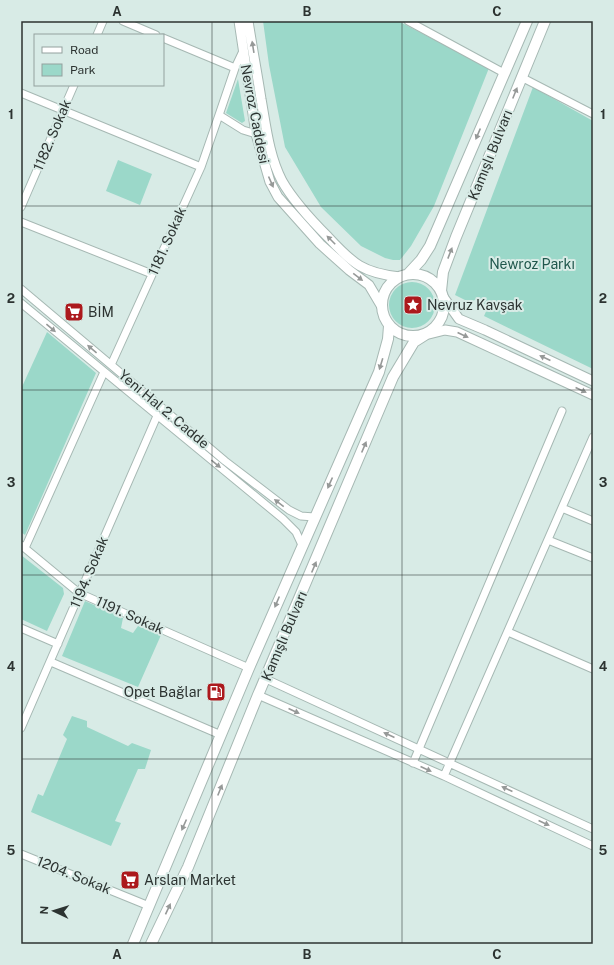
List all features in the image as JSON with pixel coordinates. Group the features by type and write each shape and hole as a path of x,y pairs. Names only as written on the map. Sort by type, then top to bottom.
{"highway":[{"name":"Kamışlı Bulvarı","path":"404,275 421,260 430,246 526,21"},
{"name":"Kamışlı Bulvarı","path":"442,294 443,272 545,21"},
{"path":"404,275 424,276 431,279 442,294 444,312 440,322 426,335 416,337 406,336 396,332 389,326 384,317 382,307 386,289 404,275"},
{"name":"Kamışlı Bulvarı","path":"133,944 249,668 314,517 379,372 388,339 389,326"},
{"name":"Kamışlı Bulvarı","path":"151,944 188,867 258,695 393,377 414,342 426,335"}],"main road":[{"name":"Nevroz Caddesi","path":"238,21 256,134 265,167 278,196 320,244 349,270 369,285 382,307"},
{"name":"Nevroz Caddesi","path":"248,21 271,152 282,180 294,200 315,224 355,263 372,272 404,275"},
{"path":"442,294 459,320 485,330 593,381"},
{"path":"426,335 445,330 456,332 593,395"}],"street":[{"path":"97,34 103,21"},
{"path":"123,21 154,34"},
{"path":"408,21 504,73"},
{"path":"164,38 235,68"},
{"name":"1181. Sokak","path":"112,365 200,167 235,68 243,51"},
{"path":"521,77 593,114"},
{"name":"1182. Sokak","path":"21,207 74,86"},
{"path":"21,93 200,167"},
{"path":"219,115 243,130 256,134"},
{"path":"21,222 152,274"},
{"name":"Yeni Hal 2. Cadde","path":"21,289 225,461 289,510 301,516 314,517"},
{"path":"21,303 284,519 296,532 302,545"},
{"path":"23,547 104,372"},
{"path":"413,763 562,411"},
{"name":"1194. Sokak","path":"21,726 51,662 79,593 157,416"},
{"path":"444,776 593,437"},
{"path":"562,508 593,521"},
{"path":"548,540 593,558"},
{"name":"1191. Sokak","path":"23,547 79,593 249,668"},
{"path":"21,628 58,644"},
{"path":"508,632 593,669"},
{"path":"51,662 221,735"},
{"path":"266,679 593,829"},
{"path":"258,695 444,776 593,846"},
{"name":"1204. Sokak","path":"21,854 149,906"}],"green space":[{"path":"263,21 398,21 489,68 434,206 411,246 400,260 385,258 361,246 321,207 285,147 269,65"},
{"path":"238,79 245,121 242,123 226,113"},
{"name":"Newroz Parkı","path":"533,87 593,121 593,369 484,316 488,307 477,298 471,303 455,295"},
{"path":"118,160 152,174 140,205 106,191"},
{"path":"412,282 425,286 431,292 435,305 431,318 425,324 412,328 399,324 393,318 389,305 393,292 399,286"},
{"path":"47,332 96,373 25,535 21,532 21,389"},
{"path":"21,555 63,588 64,594 47,631 21,619"},
{"path":"85,601 123,618 121,628 133,633 138,626 161,635 138,687 62,656"},
{"path":"72,716 87,721 87,727 128,746 132,743 151,750 145,769 138,769 115,821 121,823 111,846 31,812 38,794 43,796 67,739 63,735"}],"place":[{"name":"Nevruz Kavşak","path":"413,305"},
{"name":"BİM","path":"74,312"},
{"name":"Opet Bağlar","path":"216,692"},
{"name":"Arslan Market","path":"130,880"}]}
